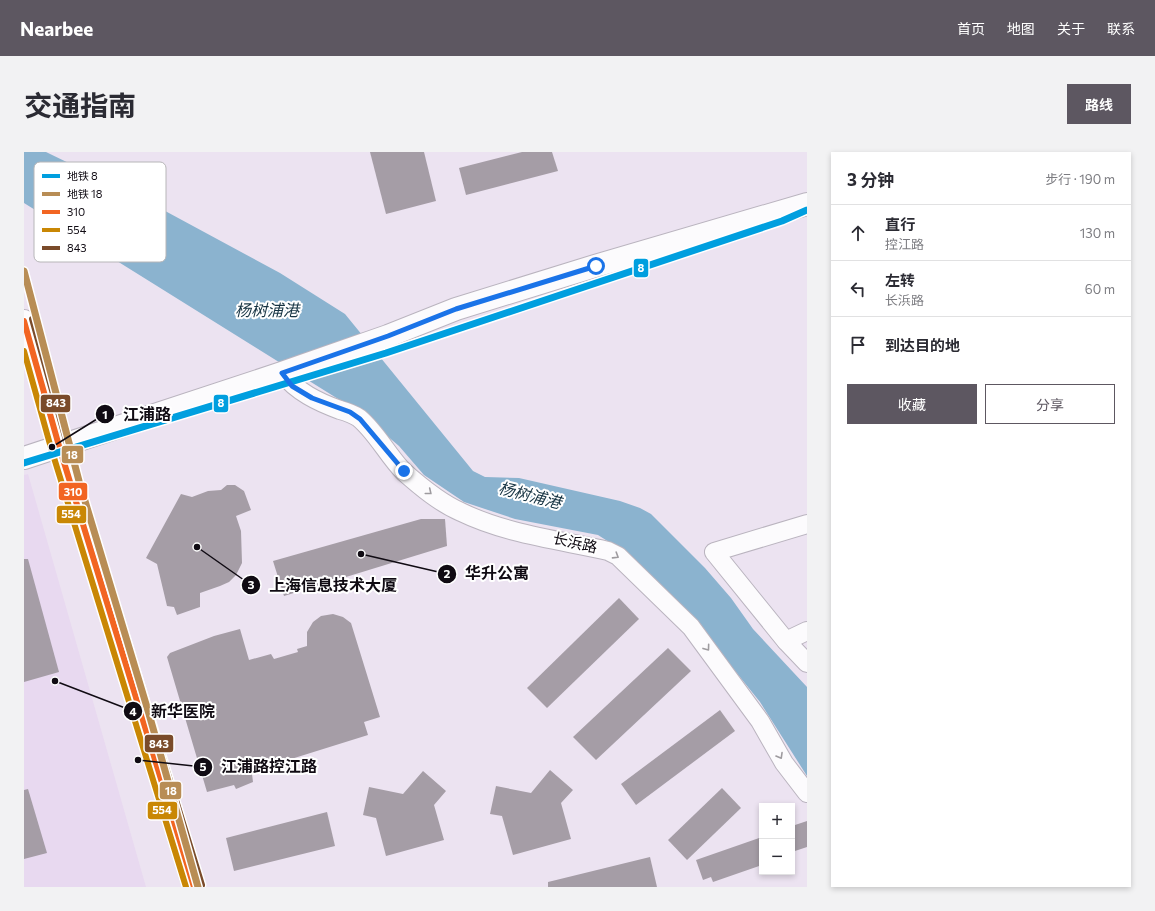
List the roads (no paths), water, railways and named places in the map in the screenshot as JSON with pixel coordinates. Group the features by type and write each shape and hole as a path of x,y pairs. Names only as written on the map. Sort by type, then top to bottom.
{"main road":[{"path":"24,458 282,373 388,336 464,306 807,204"},
{"path":"24,321 59,446 194,887"}],"street":[{"name":"长浜路","path":"282,373 292,386 308,395 350,412 360,419 404,471 442,502 462,513 500,527 608,551 618,556 691,627 760,721 784,763 807,793"},
{"path":"807,524 714,552 786,640 807,663"},
{"path":"786,640 807,631"}],"water":[{"name":"杨树浦港","path":"24,152 46,152 67,162 34,162 34,209 24,203"},
{"name":"杨树浦港","path":"166,211 280,273 345,314 473,471 485,477 519,478 620,501 640,508 651,514 705,568 731,598 753,629 807,687 807,776 760,702 715,646 655,579 620,549 598,535 515,519 464,502 424,475 399,446 359,412 119,262 166,262"}],"metro line":[{"name":"8","path":"24,463 386,353 782,221 807,210"},
{"name":"18","path":"24,271 79,481 149,714 198,887"}],"place":[{"name":"江浦路","path":"52,447"},
{"name":"上海信息技术大厦","path":"197,547"},
{"name":"华升公寓","path":"361,554"},
{"name":"新华医院","path":"55,681"},
{"name":"江浦路控江路","path":"138,760"}]}
